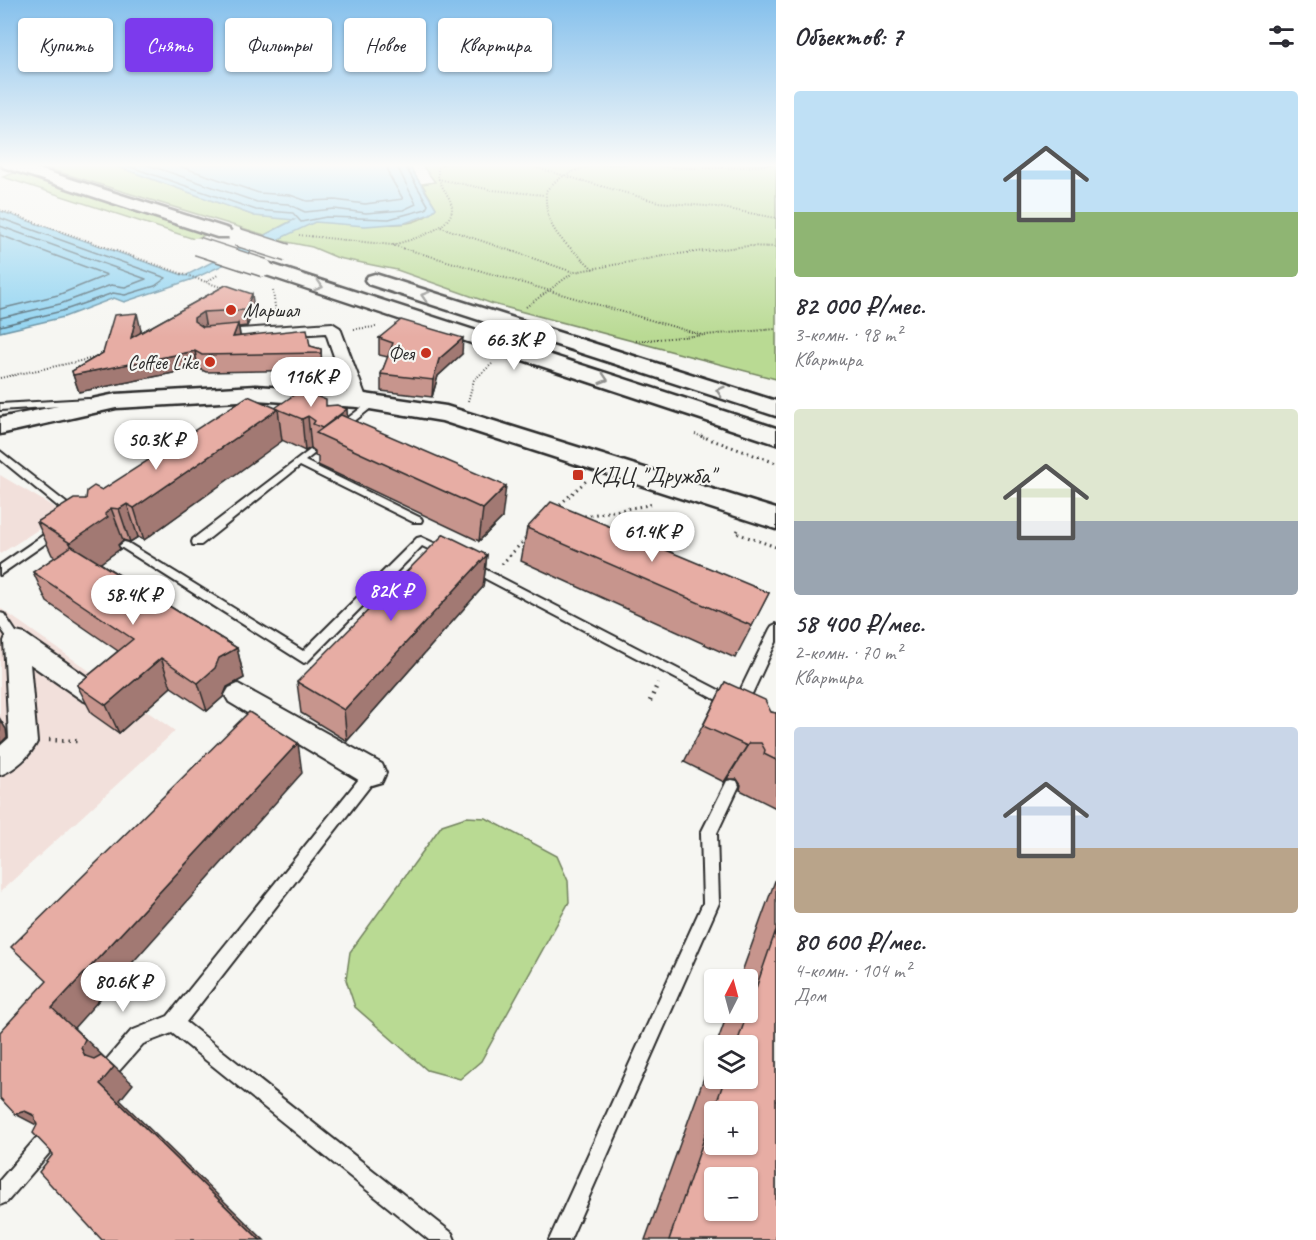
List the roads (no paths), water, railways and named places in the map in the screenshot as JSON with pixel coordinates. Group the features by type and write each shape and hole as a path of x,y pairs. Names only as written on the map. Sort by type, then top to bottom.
{"main road":[{"path":"188,222 310,261"},
{"path":"175,238 776,436"},
{"path":"356,274 776,409"},
{"path":"0,426 116,401 256,393 365,401 446,414 776,519"}],"street":[{"path":"206,336 332,328 365,401"},
{"path":"16,641 91,693"},
{"path":"0,763 23,742 16,641"},
{"path":"238,695 372,773"}],"lane":[{"path":"0,407 116,401"},
{"path":"333,434 365,401"},
{"path":"197,542 310,453"},
{"path":"0,454 81,519 0,571"},
{"path":"299,462 417,520"},
{"path":"124,546 304,658 421,541 491,576 744,712 776,629"},
{"path":"0,617 16,641"},
{"path":"113,1065 137,1037 174,1023 372,773"},
{"path":"559,1240 711,903 709,833 732,786"},
{"path":"174,1023 445,1240"},
{"path":"0,1195 50,1137"}],"water":[{"path":"0,222 31,222 185,276 290,222 408,222 365,226 315,222 193,279 124,302 114,298 64,317 0,332"}],"place":[{"name":"Маршал","path":"231,310"},
{"name":"Фея","path":"426,353"},
{"name":"Coffee Like","path":"210,362"},
{"name":"КДЦ \"Дружба\"","path":"578,475"}]}
